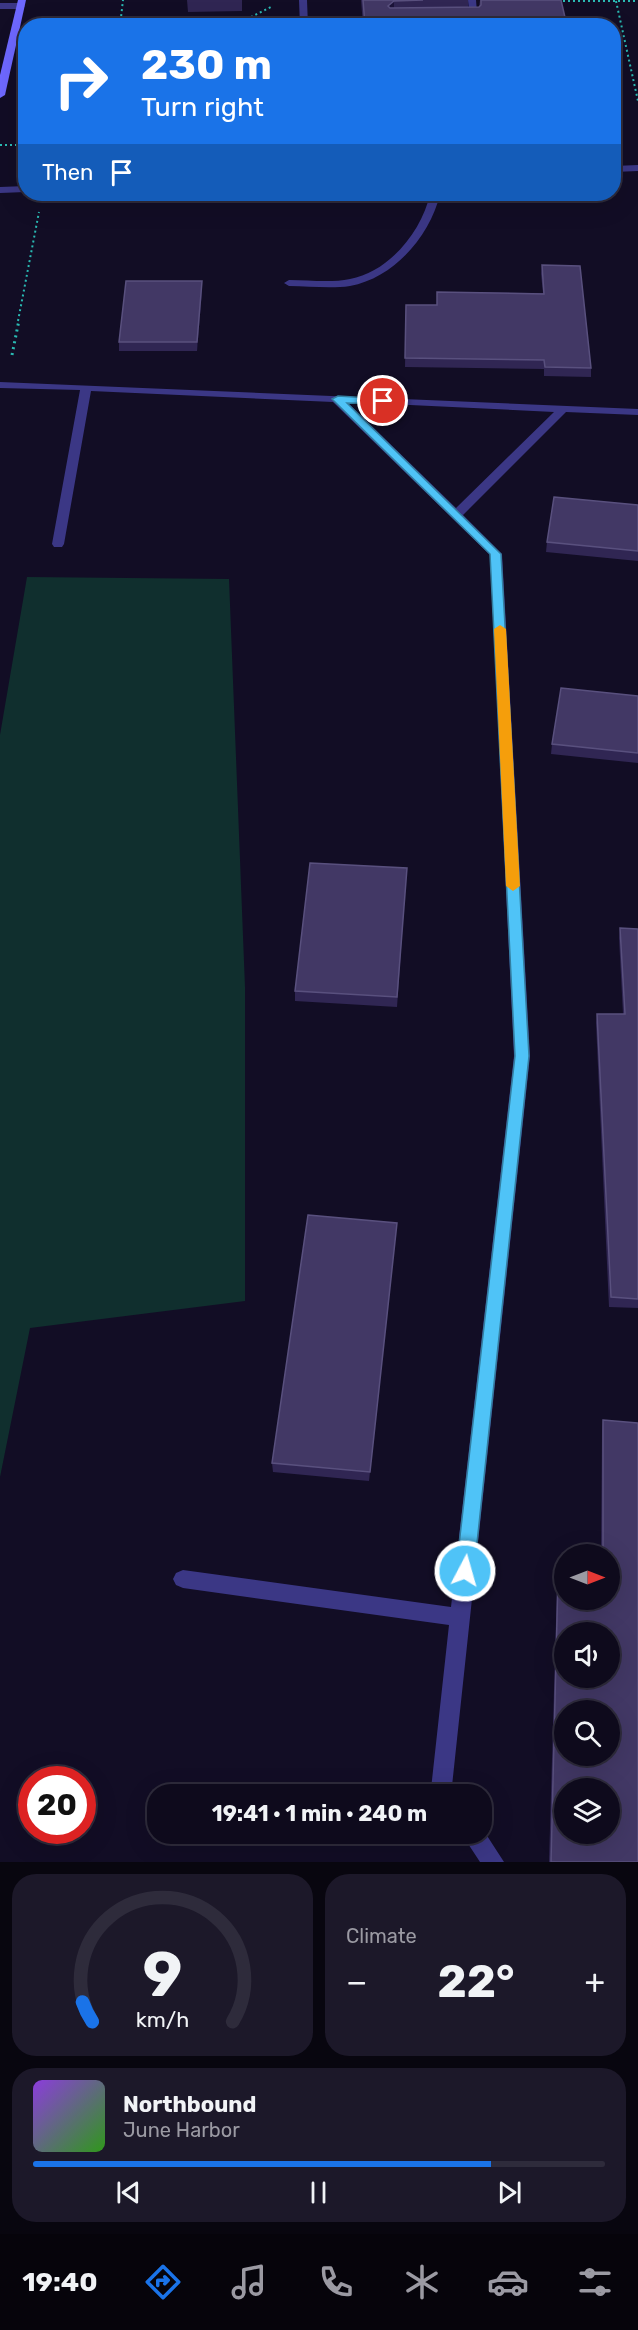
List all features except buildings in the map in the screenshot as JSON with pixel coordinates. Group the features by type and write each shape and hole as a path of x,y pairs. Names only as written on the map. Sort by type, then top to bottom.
{"main road":[{"path":"18,18 22,3"},
{"path":"0,95 18,20"}],"street":[{"path":"303,0 304,18"},
{"path":"472,0 474,18"},
{"path":"0,6 22,3"},
{"path":"621,169 638,168"},
{"path":"0,190 18,189"},
{"path":"289,283 351,283 373,274 394,261 411,244 434,201"},
{"path":"3,386 86,387 638,412"},
{"path":"58,544 86,387"},
{"path":"338,399 496,554 522,1056 442,1784"},
{"path":"456,515 564,409"},
{"path":"183,1579 459,1617"},
{"path":"480,1844 493,1862"}],"path":[{"path":"121,18 123,0"},
{"path":"550,1 638,1"},
{"path":"616,1 620,18"},
{"path":"249,18 274,5"},
{"path":"621,24 638,101"},
{"path":"0,145 18,145"},
{"path":"3,386 41,205"}],"green space":[{"path":"27,577 229,579 245,987 245,1301 30,1328 0,1477 0,735"}],"slow traffic":[{"path":"500,629 513,886"}],"route":[{"path":"383,401 338,399 496,554 522,1056 465,1571"}]}
